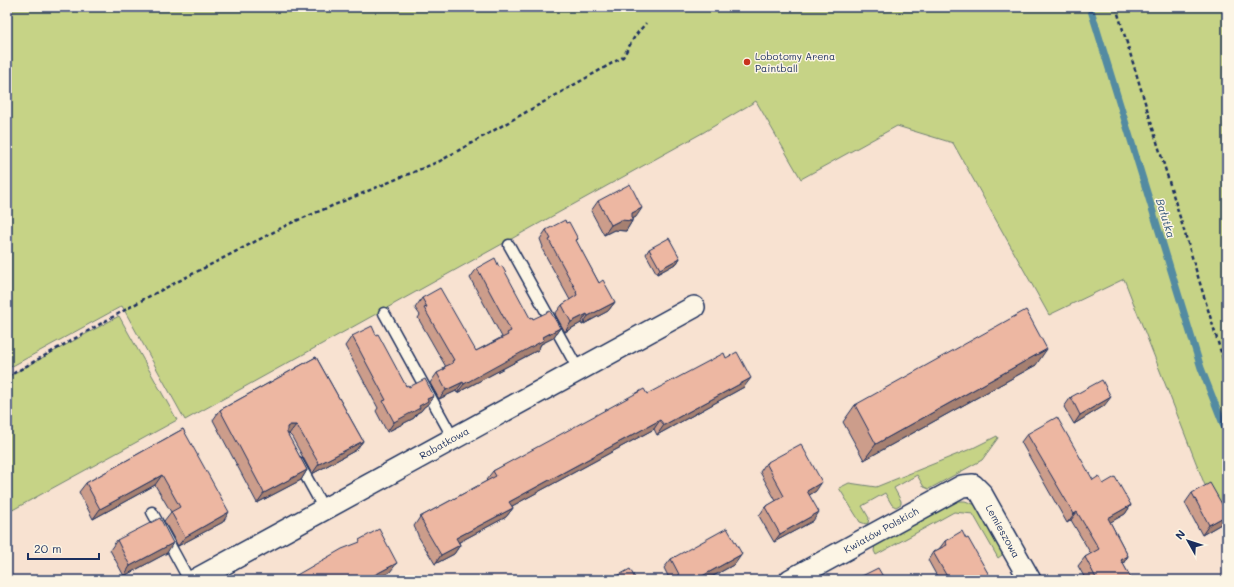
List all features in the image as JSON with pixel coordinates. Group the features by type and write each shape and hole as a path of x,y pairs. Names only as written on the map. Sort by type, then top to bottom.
{"street":[{"name":"Rabatkowa","path":"195,580 694,307"},
{"name":"Kwiatów Polskich","path":"790,580 962,486 973,485"},
{"name":"Lemieszowa","path":"973,485 981,492 1030,580"}],"lane":[{"path":"510,245 578,370"},
{"path":"384,313 453,438"},
{"path":"293,454 324,509"},
{"path":"152,512 189,580"}],"path":[{"path":"1116,7 1227,372"},
{"path":"7,377 146,298 291,223 440,161 623,57 635,36 646,23"}],"green space":[{"path":"7,7 1227,7 1227,529 1204,483 1124,279 1049,315 953,143 897,126 801,179 756,101 704,132 185,420 122,306 7,369"},
{"path":"119,316 177,420 7,513 7,377"},
{"path":"997,436 998,438 982,460 929,489 924,487 917,475 894,488 901,501 901,504 896,507 892,505 885,493 862,506 869,518 868,523 866,524 860,522 839,488 849,483 876,487 973,448"},
{"path":"965,501 976,505 1004,550 1002,555 998,558 973,514 954,512 876,555 874,551 875,544 950,503"}],"building":[{"path":"630,184 642,208 632,213 632,221 621,220 611,225 598,201"},
{"path":"565,220 566,223 569,222 578,239 576,240 599,283 603,280 615,302 588,316 587,314 571,322 562,305 577,295 577,292 549,240 551,239 546,230"},
{"path":"669,238 680,258 660,269 649,249"},
{"path":"495,258 499,267 502,266 530,318 532,317 533,319 550,311 560,328 543,337 544,340 464,384 463,382 446,390 437,373 445,369 444,367 453,363 452,361 454,360 424,308 427,307 422,298 440,288 476,351 508,335 507,333 511,331 477,268"},
{"path":"1026,310 1047,349 876,444 855,405"},
{"path":"372,326 376,335 378,334 406,386 408,385 409,387 425,379 434,396 427,399 428,401 419,406 420,408 394,422 383,401 386,400 352,336"},
{"path":"737,352 751,378 664,425 660,420 509,502 513,508 456,538 460,545 441,555 420,517 496,476 493,471 644,389 647,394 724,353 726,358"},
{"path":"316,357 363,441 319,464 298,427 296,425 290,425 287,427 287,433 307,470 264,493 220,410"},
{"path":"1102,380 1111,397 1080,415 1071,397"},
{"path":"1057,417 1093,480 1099,476 1103,484 1115,477 1131,505 1108,518 1128,556 1121,560 1132,580 1097,580 1085,557 1099,549 1077,512 1074,514 1027,434"},
{"path":"183,429 229,512 185,537 171,512 180,507 162,475 100,509 86,483"},
{"path":"801,444 822,482 807,491 819,512 780,534 765,507 784,496 766,463"},
{"path":"1210,483 1227,515 1209,525 1192,493"},
{"path":"160,518 173,543 130,566 117,540"},
{"path":"727,528 742,554 695,580 682,580 671,559"},
{"path":"379,529 397,563 365,580 288,580 342,549 360,542 359,540"},
{"path":"962,531 966,539 968,538 989,575 980,580 949,580 933,552 947,545 945,541"},
{"path":"878,568 885,580 854,580"},
{"path":"630,569 636,580 610,580"}],"waterway":[{"name":"Bałutka","path":"1090,7 1201,368 1227,434"}],"place":[{"name":"Lobotomy Arena Paintball","path":"747,62"}]}
